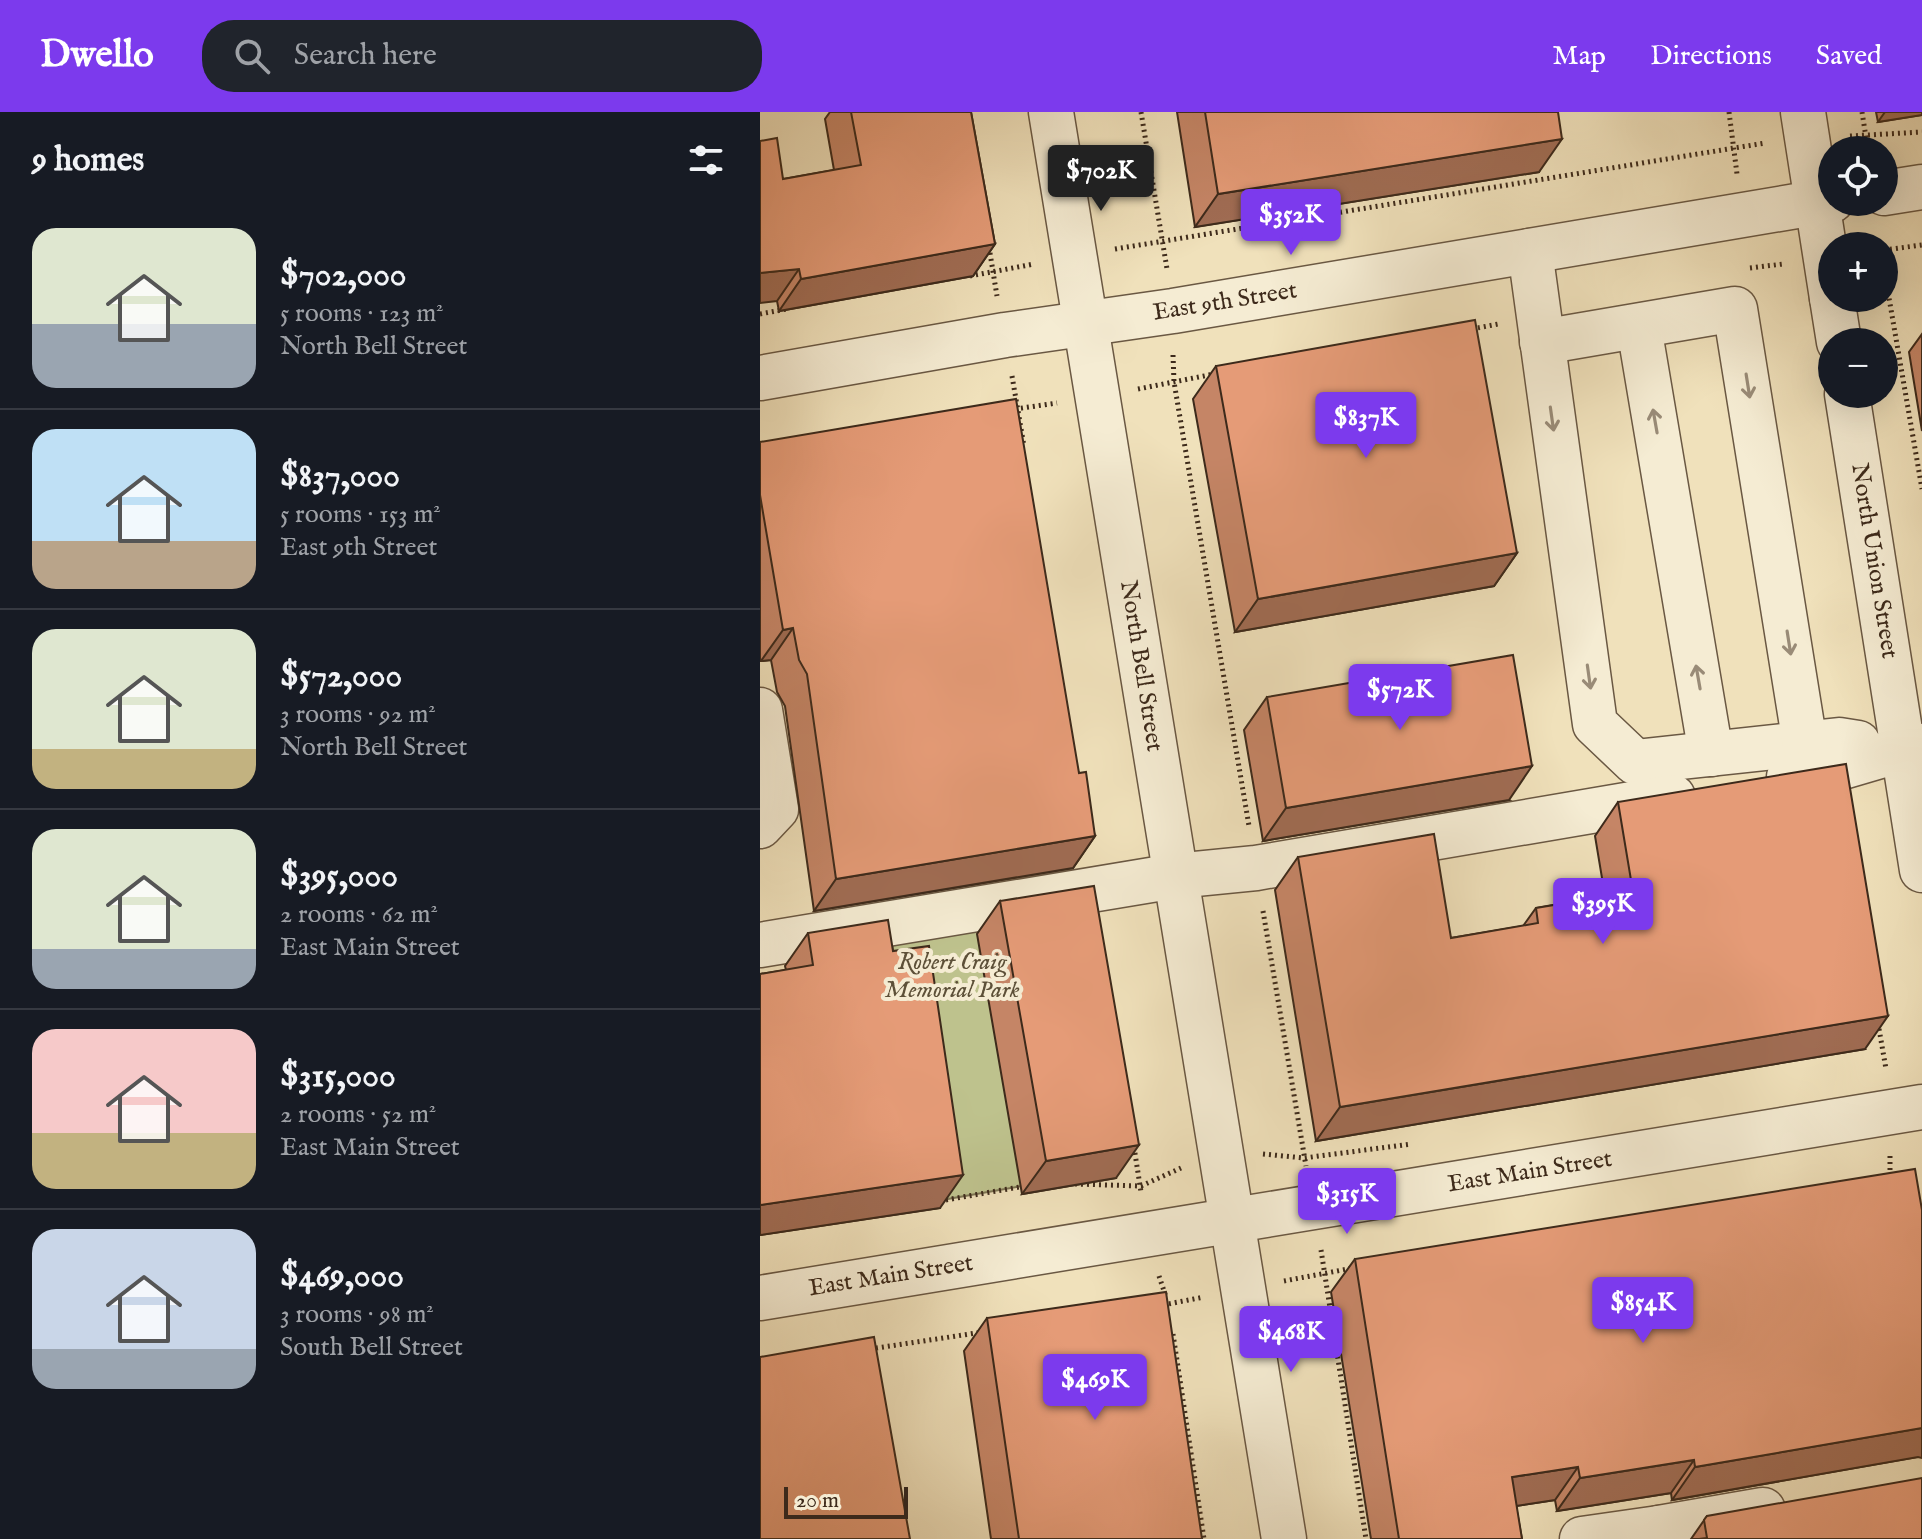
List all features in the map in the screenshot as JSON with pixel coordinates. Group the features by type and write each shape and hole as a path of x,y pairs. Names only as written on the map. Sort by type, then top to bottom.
{"street":[{"name":"North Bell Street","path":"1051,112 1284,1539"},
{"path":"1805,124 1818,177"},
{"path":"1898,191 1922,187"},
{"name":"East 9th Street","path":"760,378 1005,335 1818,203"},
{"path":"1530,251 1595,724 1635,762 1839,740 1913,748"},
{"path":"1540,330 1639,327 1735,290 1805,744"},
{"path":"1639,327 1711,754"},
{"name":"North Union Street","path":"1850,408 1913,748 1922,870"},
{"path":"760,826 776,809 761,726"},
{"path":"760,945 1175,876 1256,868 1821,772 1913,748"},
{"name":"East Main Street","path":"760,1298 1922,1107"},
{"path":"1582,1539 1660,1533 1798,1504"}],"path":[{"path":"1862,112 1866,136"},
{"path":"962,277 1805,124 1866,136 1922,132"},
{"path":"988,242 1025,456"},
{"path":"1898,248 1922,245"},
{"path":"1735,290 1818,286"},
{"path":"760,314 794,308"},
{"path":"1891,312 1922,489"},
{"path":"1462,330 1540,330"},
{"path":"1003,411 1220,373"},
{"path":"1133,1140 1147,1235 1168,1304"},
{"path":"1068,1184 1141,1186 1220,1150 1304,1158 1414,1143"},
{"path":"1890,1177 1901,1175"},
{"path":"936,1201 1039,1183"},
{"path":"1152,1307 1356,1268"},
{"path":"1170,1320 1204,1539"},
{"path":"870,1349 995,1330"}],"green space":[{"name":"Robert Craig Memorial Park","path":"995,903 1039,1183 936,1201 888,920"}],"building":[{"path":"851,112 971,112 995,244 801,279 799,269 760,273 760,141 777,138 783,179 861,165"},
{"path":"1205,112 1558,112 1562,139 1218,194"},
{"path":"1475,320 1517,553 1258,599 1216,366"},
{"path":"1016,399 1079,773 1086,772 1095,836 836,879 807,674 799,660 793,628 783,630 760,495 760,442"},
{"path":"1513,655 1532,766 1286,808 1267,697"},
{"path":"1846,764 1888,1016 1340,1107 1298,857 1434,834 1451,938 1538,923 1536,908 1633,892 1618,802"},
{"path":"1094,886 1139,1145 1046,1161 1000,901"},
{"path":"888,920 893,951 929,946 963,1175 760,1205 760,974 813,965 808,933"},
{"path":"1915,1169 1922,1210 1922,1428 1695,1467 1694,1460 1580,1478 1578,1467 1512,1477 1522,1539 1399,1539 1355,1259"},
{"path":"1166,1292 1202,1539 1019,1539 987,1318"},
{"path":"874,1337 910,1539 760,1539 760,1357"},
{"path":"1922,1478 1922,1539 1699,1539 1707,1538 1704,1520 1707,1516"}]}
